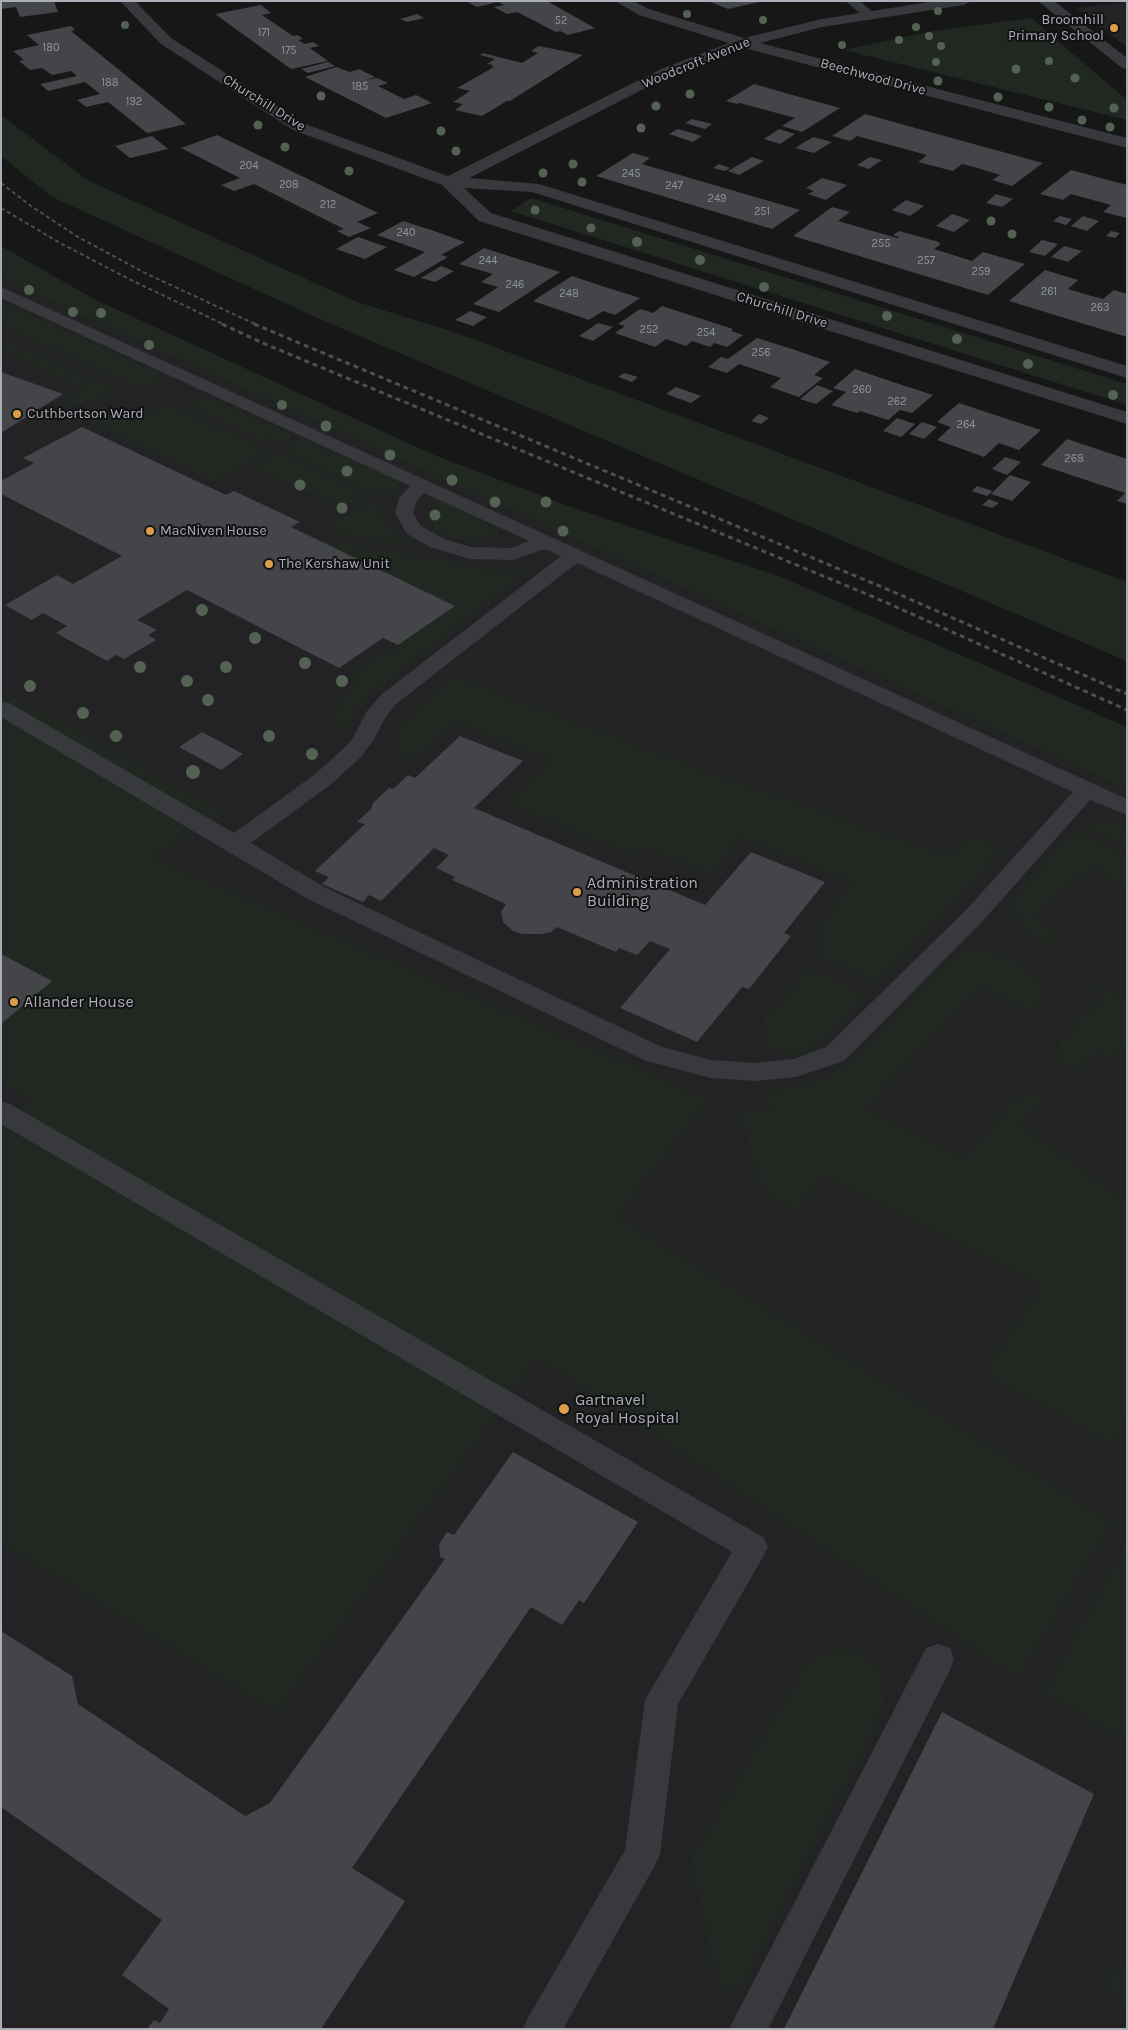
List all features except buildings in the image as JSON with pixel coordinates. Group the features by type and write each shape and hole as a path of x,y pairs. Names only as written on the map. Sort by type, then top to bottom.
{"street":[{"name":"Churchill Drive","path":"127,1 166,41 299,127 448,182 533,187 1127,372"},
{"name":"Beechwood Drive","path":"622,1 644,12 743,43 1127,143"},
{"name":"Woodcroft Avenue","path":"448,182 666,72 743,43 822,23 964,1"},
{"path":"1045,1 1127,65"},
{"name":"Churchill Drive","path":"448,182 484,217 1127,418"}],"lane":[{"path":"852,1 870,15"},
{"path":"1,292 1127,808"},
{"path":"422,485 408,498 404,513 414,530 437,543 470,554 513,554 545,542"},
{"path":"235,844 322,780 352,754 362,741 375,716 389,698 575,555"},
{"path":"1,708 316,893 628,1042 655,1054 711,1069 755,1072 796,1068 835,1054 973,917 1087,790"},
{"path":"1,1112 752,1548 662,1700 642,1855 542,2029"},
{"path":"748,2029 938,1659"}],"shaded area":[{"name":"Broomhill Primary School","path":"1127,2 1127,47 1075,8"},
{"path":"1031,18 1127,100 1127,120 844,50 933,31"},
{"path":"1,115 89,181 357,302 454,332 1127,582 1127,661 331,324 52,197 1,156"},
{"path":"531,198 1127,384 1127,405 511,211"},
{"path":"1,246 94,299 434,455 571,507 776,575 1127,727 1127,790 1,279"},
{"name":"Gartnavel Royal Hospital","path":"1,279 1127,790 1127,2029 1,2029"},
{"path":"1,302 166,376 153,383 136,386 1,325"},
{"path":"1,338 94,382 131,392 69,405 62,403 84,388 1,349"},
{"path":"208,399 217,401 294,435 280,443 268,437 262,441 184,404"},
{"path":"172,406 269,450 214,482 90,421 91,417 143,413"},
{"path":"301,438 394,479 399,484 400,493 380,496 282,450"},
{"path":"278,453 362,492 369,498 350,505 342,504 337,506 262,471 250,469 252,465"},
{"path":"440,500 499,529 486,539 471,541 454,538 434,529 428,519 427,512"},
{"path":"375,503 392,531 420,547 331,532 325,529 356,509"},
{"path":"313,538 448,561 478,568 500,571 524,569 525,573 373,693 357,708 349,729 339,729 334,712 342,702 343,695 353,688 356,681 350,675 382,653 386,655 455,606"},
{"path":"454,676 684,763 950,856 968,834 1004,848 878,983 818,956 826,936 818,927 853,882 742,838 710,873 642,847 633,857 508,802 550,759 453,722 414,759 394,751 401,727 412,713"},
{"path":"1,689 224,814 152,857 709,1099 617,1217 1113,1522 1018,1679 538,1358 277,1713 1,1543 1,1125 30,1099 1,1082"},
{"path":"1093,822 1127,825 1127,848 1081,826"},
{"path":"1073,832 1085,834 1127,854 1127,885 1125,887 1092,867 1033,916 1063,936 1053,943 1044,943 1021,924 1014,913 1014,901 1018,891"},
{"path":"978,949 1007,956 1028,971 1040,982 1044,993 1042,1001 1037,1008 1027,1009 979,987 865,1109 965,1158 1014,1100 1024,1094 1034,1095 1044,1100 1019,1123 1127,1202 1127,1420 1112,1445 984,1373 1042,1286 825,1175 796,1211 772,1200 759,1182 750,1154 742,1112 770,1112 767,1091 805,1084 830,1075 855,1058 951,958 966,951"},
{"path":"809,967 867,994 821,1042 801,1055 789,1056 775,1051 765,1043 761,1031 766,1013 781,1003"},
{"path":"1087,976 1125,1000 1127,999 1127,1047 1111,1059 1100,1051 1073,1073 1062,1066 1058,1056 1059,1044 1077,1021 1097,1005 1099,999 1096,989 1084,980"},
{"path":"1127,1542 1127,1742 1044,1692"},
{"path":"842,1649 861,1653 874,1662 882,1672 886,1688 883,1709 870,1738 737,1995 717,1982 691,1859 806,1664 814,1657 829,1651"},
{"path":"1127,1964 1127,2009 1107,1989 1114,1968"}],"railway":[{"path":"1,183 31,206 78,237 147,274 257,325"},
{"path":"1,208 60,243 129,279 225,325"},
{"path":"222,324 265,344 876,598 1127,710"},
{"path":"254,324 882,587 1127,694"}],"place":[{"name":"Broomhill Primary School","path":"1114,28"},
{"name":"Cuthbertson Ward","path":"17,414"},
{"name":"MacNiven House","path":"150,531"},
{"name":"The Kershaw Unit","path":"269,564"},
{"name":"Administration Building","path":"577,892"},
{"name":"Allander House","path":"14,1002"},
{"name":"Gartnavel Royal Hospital","path":"564,1409"}]}
